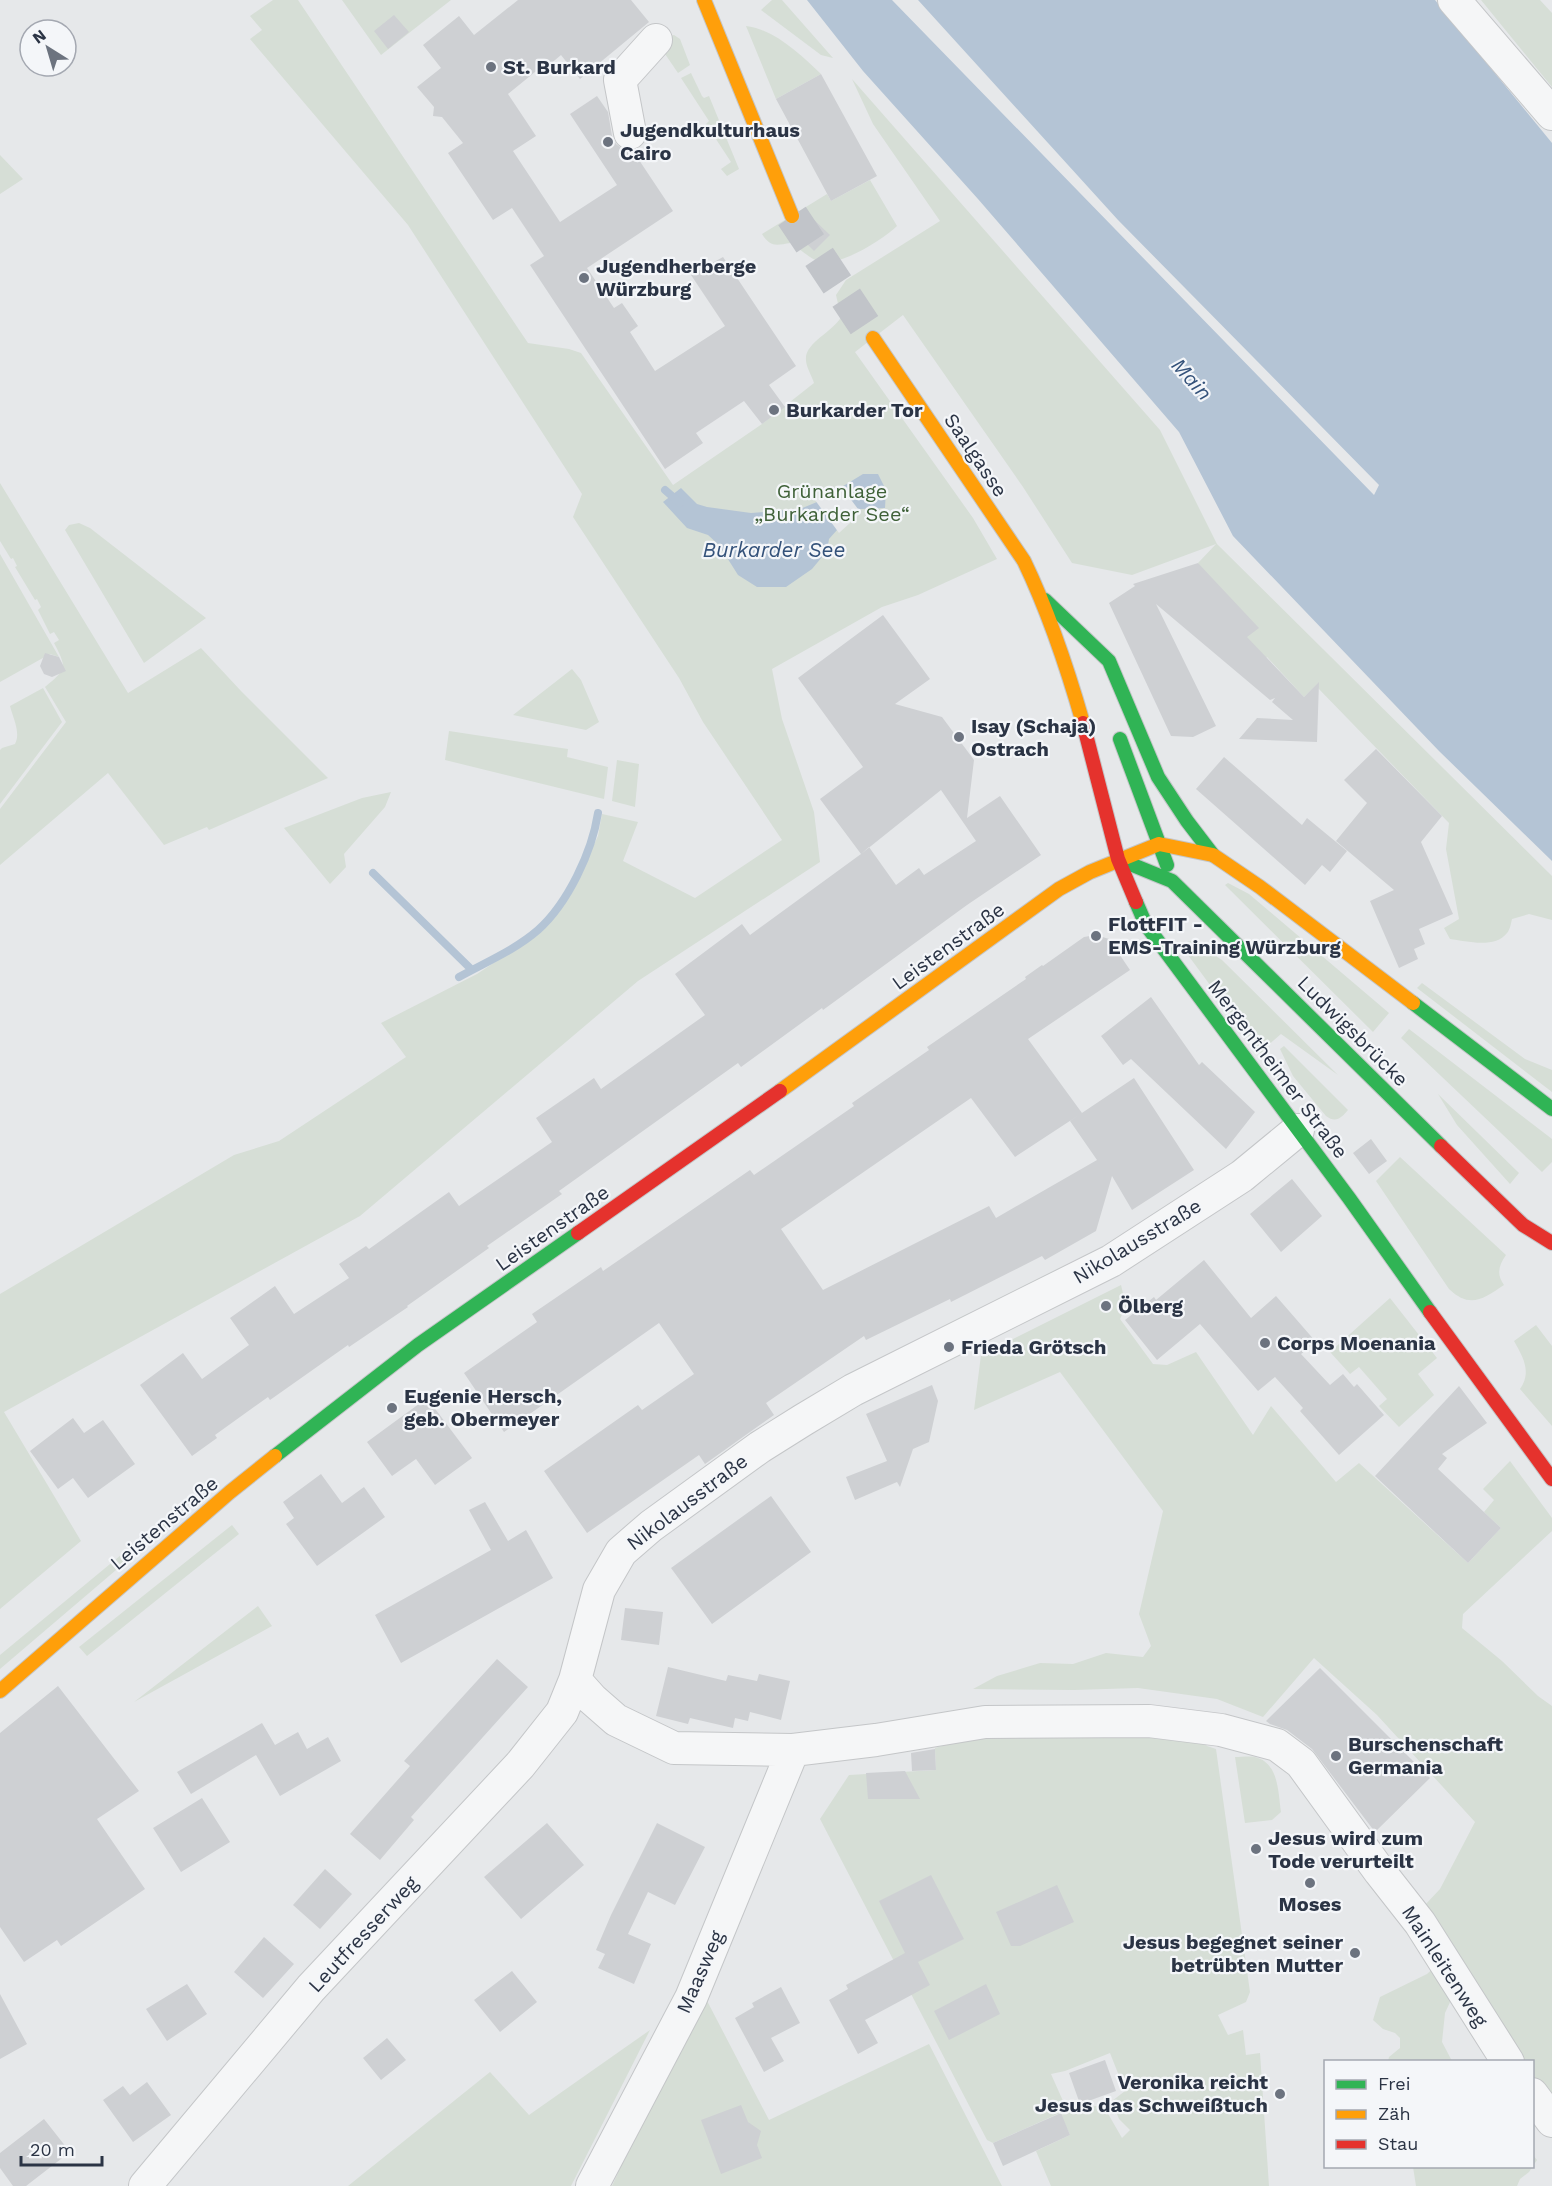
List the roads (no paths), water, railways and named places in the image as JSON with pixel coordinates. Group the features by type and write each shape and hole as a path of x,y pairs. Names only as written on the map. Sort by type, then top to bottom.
{"main road":[{"path":"704,0 792,216"},
{"name":"Saalgasse","path":"873,338 1024,561 1041,596"},
{"path":"1041,596 1109,660 1158,777 1173,802 1213,855 1260,887 1552,1109"},
{"name":"Mergentheimer Straße","path":"1041,596 1067,667 1083,720 1118,859 1146,925 1349,1198 1485,1390 1552,1479"},
{"path":"1076,629 1088,660"},
{"path":"1114,722 1173,881"},
{"path":"1159,844 1213,855"},
{"name":"Leistenstraße","path":"0,1691 230,1492 418,1345 805,1073 1059,890 1118,859 1159,844"},
{"name":"Ludwigsbrücke","path":"1118,859 1173,881 1503,1207 1523,1225 1552,1243"}],"street":[{"path":"1454,0 1552,114"},
{"path":"630,133 620,80 656,40"},
{"name":"Nikolausstraße","path":"575,1680 599,1590 621,1551 651,1526 760,1447 853,1390 1111,1261 1242,1176 1298,1130"},
{"path":"575,1680 616,1720 674,1748 793,1750"},
{"name":"Leutfresserweg","path":"144,2186 311,1988 520,1765 562,1712 575,1680"},
{"name":"Mainleitenweg","path":"793,1750 876,1740 985,1722 1149,1720 1221,1730 1277,1744 1301,1763 1420,1923 1507,2060"},
{"name":"Maasweg","path":"592,2186 691,1998 793,1750"},
{"path":"1534,2095 1552,2121"}],"water":[{"name":"Main","path":"807,0 892,0 1374,495 1379,485 1118,220 918,0 1435,0 1552,143 1552,861 1439,751 1233,536 1179,432 978,199 863,71"},
{"name":"Burkarder See","path":"863,474 878,474 886,490 885,508 861,509 845,521 829,539 827,551 812,569 786,587 757,587 738,575 719,545 708,535 687,528 663,502 681,488 697,504 707,507 751,513 787,510 788,514 817,502"}],"waterway":[{"path":"665,490 680,503"},
{"path":"459,977 520,944 549,919 577,876 590,844 598,813"},
{"path":"373,873 472,970"}],"tunnel":[{"path":"792,216 873,338"}],"place":[{"name":"St. Burkard","path":"491,67"},
{"name":"Jugendkulturhaus Cairo","path":"608,142"},
{"name":"Jugendherberge Würzburg","path":"584,278"},
{"name":"Burkarder Tor","path":"774,410"},
{"name":"Isay (Schaja) Ostrach","path":"959,737"},
{"name":"FlottFIT - EMS-Training Würzburg","path":"1096,936"},
{"name":"Ölberg","path":"1106,1306"},
{"name":"Corps Moenania","path":"1265,1343"},
{"name":"Frieda Grötsch","path":"949,1347"},
{"name":"Eugenie Hersch, geb. Obermeyer","path":"392,1408"},
{"name":"Burschenschaft Germania","path":"1336,1756"},
{"name":"Jesus wird zum Tode verurteilt","path":"1256,1849"},
{"name":"Moses","path":"1310,1883"},
{"name":"Jesus begegnet seiner betrübten Mutter","path":"1355,1953"},
{"name":"Veronika reicht Jesus das Schweißtuch","path":"1280,2094"}],"park label":[{"name":"Grünanlage „Burkarder See“","path":"832,502"}]}
